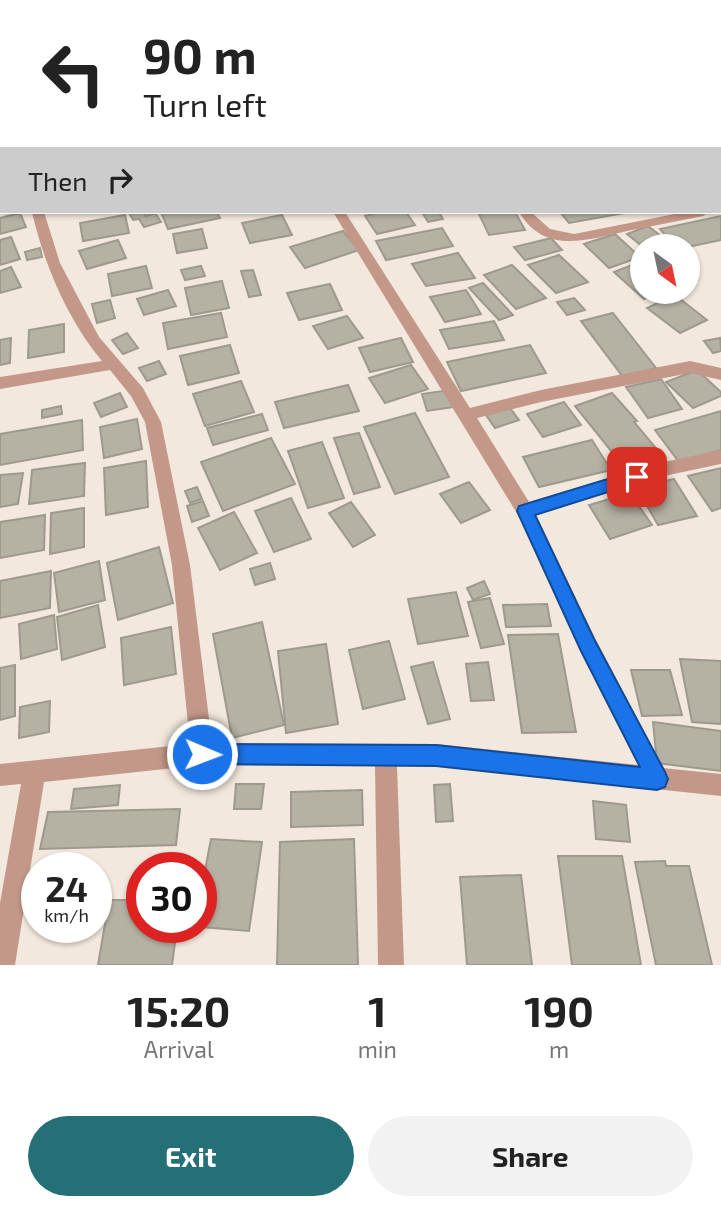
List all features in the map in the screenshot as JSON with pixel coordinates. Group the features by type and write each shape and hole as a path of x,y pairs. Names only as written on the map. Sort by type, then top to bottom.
{"street":[{"path":"39,214 53,263 93,340 137,392 153,422 181,565 202,754"},
{"path":"340,214 369,256 525,511 588,645 657,779"},
{"path":"526,214 532,224 544,232 556,237 573,237 693,214"},
{"path":"0,383 114,364"},
{"path":"465,415 541,396 690,367 714,370 721,374"},
{"path":"525,511 659,470 721,457"},
{"path":"0,775 202,754 386,757 436,755 721,785"},
{"path":"386,757 391,965"},
{"path":"2,965 34,773"}],"building":[{"path":"20,214 26,227 0,234 0,218"},
{"path":"130,214 156,214 161,222 144,227 139,219 133,220"},
{"path":"162,214 218,214 220,218 168,229"},
{"path":"407,214 415,225 377,234 365,216"},
{"path":"423,214 440,214 443,219 428,222"},
{"path":"479,214 516,214 525,230 489,235"},
{"path":"562,214 619,214 569,223"},
{"path":"125,215 129,233 83,241 80,223"},
{"path":"282,215 292,235 250,243 242,223"},
{"path":"721,216 721,240 700,244 700,234 664,234 660,229"},
{"path":"648,226 658,234 630,234 630,236 627,234"},
{"path":"442,228 453,246 386,260 376,241"},
{"path":"202,229 207,248 177,253 173,234"},
{"path":"343,231 359,250 305,268 290,247"},
{"path":"615,234 630,248 630,261 609,268 584,244"},
{"path":"11,237 20,259 0,265 0,240"},
{"path":"551,238 562,250 525,260 514,247"},
{"path":"118,240 126,258 87,269 79,251"},
{"path":"40,248 42,257 27,260 25,252"},
{"path":"458,253 475,278 426,286 412,264"},
{"path":"559,255 588,282 556,293 528,265"},
{"path":"512,265 546,298 516,309 484,275"},
{"path":"146,266 152,288 112,296 108,274"},
{"path":"201,266 205,276 185,280 181,270"},
{"path":"630,266 630,286 614,272"},
{"path":"11,267 21,287 0,293 0,271"},
{"path":"253,270 261,295 249,297 241,271"},
{"path":"222,281 229,308 191,315 185,288"},
{"path":"483,283 513,315 499,320 469,288"},
{"path":"330,284 342,310 299,320 287,293"},
{"path":"168,290 176,306 144,315 137,299"},
{"path":"466,290 481,314 445,322 430,297"},
{"path":"574,298 585,310 567,315 557,302"},
{"path":"110,300 115,318 97,323 92,304"},
{"path":"656,304 687,304 707,320 680,333 647,308"},
{"path":"221,313 227,337 168,349 163,323"},
{"path":"613,313 656,368 623,377 581,321"},
{"path":"347,316 363,338 328,349 313,326"},
{"path":"494,321 504,340 449,349 440,330"},
{"path":"64,324 64,352 28,358 29,330"},
{"path":"127,333 138,348 123,354 112,340"},
{"path":"11,338 10,363 0,365 0,340"},
{"path":"401,338 413,362 370,372 359,348"},
{"path":"720,338 721,351 713,353 704,341"},
{"path":"230,345 239,373 188,385 180,356"},
{"path":"530,345 546,373 461,391 447,362"},
{"path":"159,361 166,374 147,381 139,368"},
{"path":"411,365 428,389 385,403 369,378"},
{"path":"697,370 721,392 721,396 693,408 666,382"},
{"path":"661,379 682,409 648,418 626,387"},
{"path":"241,381 254,412 205,426 193,394"},
{"path":"348,385 359,411 284,428 275,402"},
{"path":"449,390 454,407 427,411 422,394"},
{"path":"120,393 127,407 101,417 94,403"},
{"path":"612,393 660,453 624,467 575,406"},
{"path":"564,402 581,425 543,437 527,414"},
{"path":"61,406 62,414 42,418 42,410"},
{"path":"510,408 519,420 495,428 486,415"},
{"path":"721,411 721,450 679,462 655,430"},
{"path":"415,413 449,477 395,494 364,427"},
{"path":"262,414 268,430 213,445 207,428"},
{"path":"137,419 142,449 104,458 100,427"},
{"path":"82,420 83,450 0,465 0,434"},
{"path":"359,433 380,487 354,494 334,438"},
{"path":"271,438 295,484 223,511 201,462"},
{"path":"592,440 611,470 539,487 523,457"},
{"path":"322,442 344,498 308,508 288,451"},
{"path":"146,461 148,507 106,515 104,468"},
{"path":"85,463 84,496 29,504 32,470"},
{"path":"721,468 721,508 712,511 688,476"},
{"path":"23,473 18,504 0,507 0,475"},
{"path":"674,479 697,516 658,525 637,488"},
{"path":"469,482 490,510 461,523 440,494"},
{"path":"197,487 202,499 190,503 185,491"},
{"path":"630,493 652,525 610,539 589,505"},
{"path":"291,498 311,539 274,552 255,511"},
{"path":"203,501 209,516 192,522 187,506"},
{"path":"351,502 375,535 353,547 329,513"},
{"path":"84,508 84,547 50,554 51,513"},
{"path":"234,512 257,553 220,570 198,528"},
{"path":"45,515 44,550 0,558 0,522"},
{"path":"159,547 173,603 118,620 107,563"},
{"path":"99,561 105,600 59,612 54,573"},
{"path":"270,563 275,579 255,585 250,569"},
{"path":"51,571 50,608 0,618 0,581"},
{"path":"484,581 490,594 473,600 467,588"},
{"path":"456,592 468,636 418,644 408,599"},
{"path":"490,598 504,644 481,648 468,602"},
{"path":"547,604 551,626 506,627 503,605"},
{"path":"98,605 105,647 62,660 57,617"},
{"path":"54,615 57,649 21,659 19,624"},
{"path":"262,622 284,725 232,738 213,634"},
{"path":"171,627 176,674 124,685 121,638"},
{"path":"558,634 576,732 522,733 508,635"},
{"path":"389,641 405,699 363,709 349,650"},
{"path":"326,644 338,724 286,733 278,651"},
{"path":"680,659 721,661 721,724 692,722"},
{"path":"433,662 450,719 428,724 411,667"},
{"path":"488,662 494,700 471,701 466,664"},
{"path":"15,665 15,716 0,720 0,668"},
{"path":"631,670 670,670 682,715 642,716"},
{"path":"50,701 49,732 19,738 20,707"},
{"path":"653,722 721,731 721,771 657,763"},
{"path":"236,784 264,784 261,809 234,809"},
{"path":"450,784 453,821 436,822 434,785"},
{"path":"120,785 118,805 71,809 74,789"},
{"path":"362,790 363,825 291,827 291,792"},
{"path":"593,801 626,805 630,842 596,839"},
{"path":"180,809 176,845 40,849 48,812"},
{"path":"211,839 262,842 249,931 217,928 217,852 208,852"},
{"path":"354,839 358,965 277,965 280,842"},
{"path":"558,856 622,856 641,965 572,965"},
{"path":"665,861 666,866 689,866 712,965 656,965 635,862"},
{"path":"521,875 532,965 467,965 460,877"},
{"path":"112,900 126,900 126,943 175,943 172,965 98,965 102,943 112,943"}],"route":[{"path":"202,754 386,757 436,755 657,779 588,645 525,511 637,477"}]}
